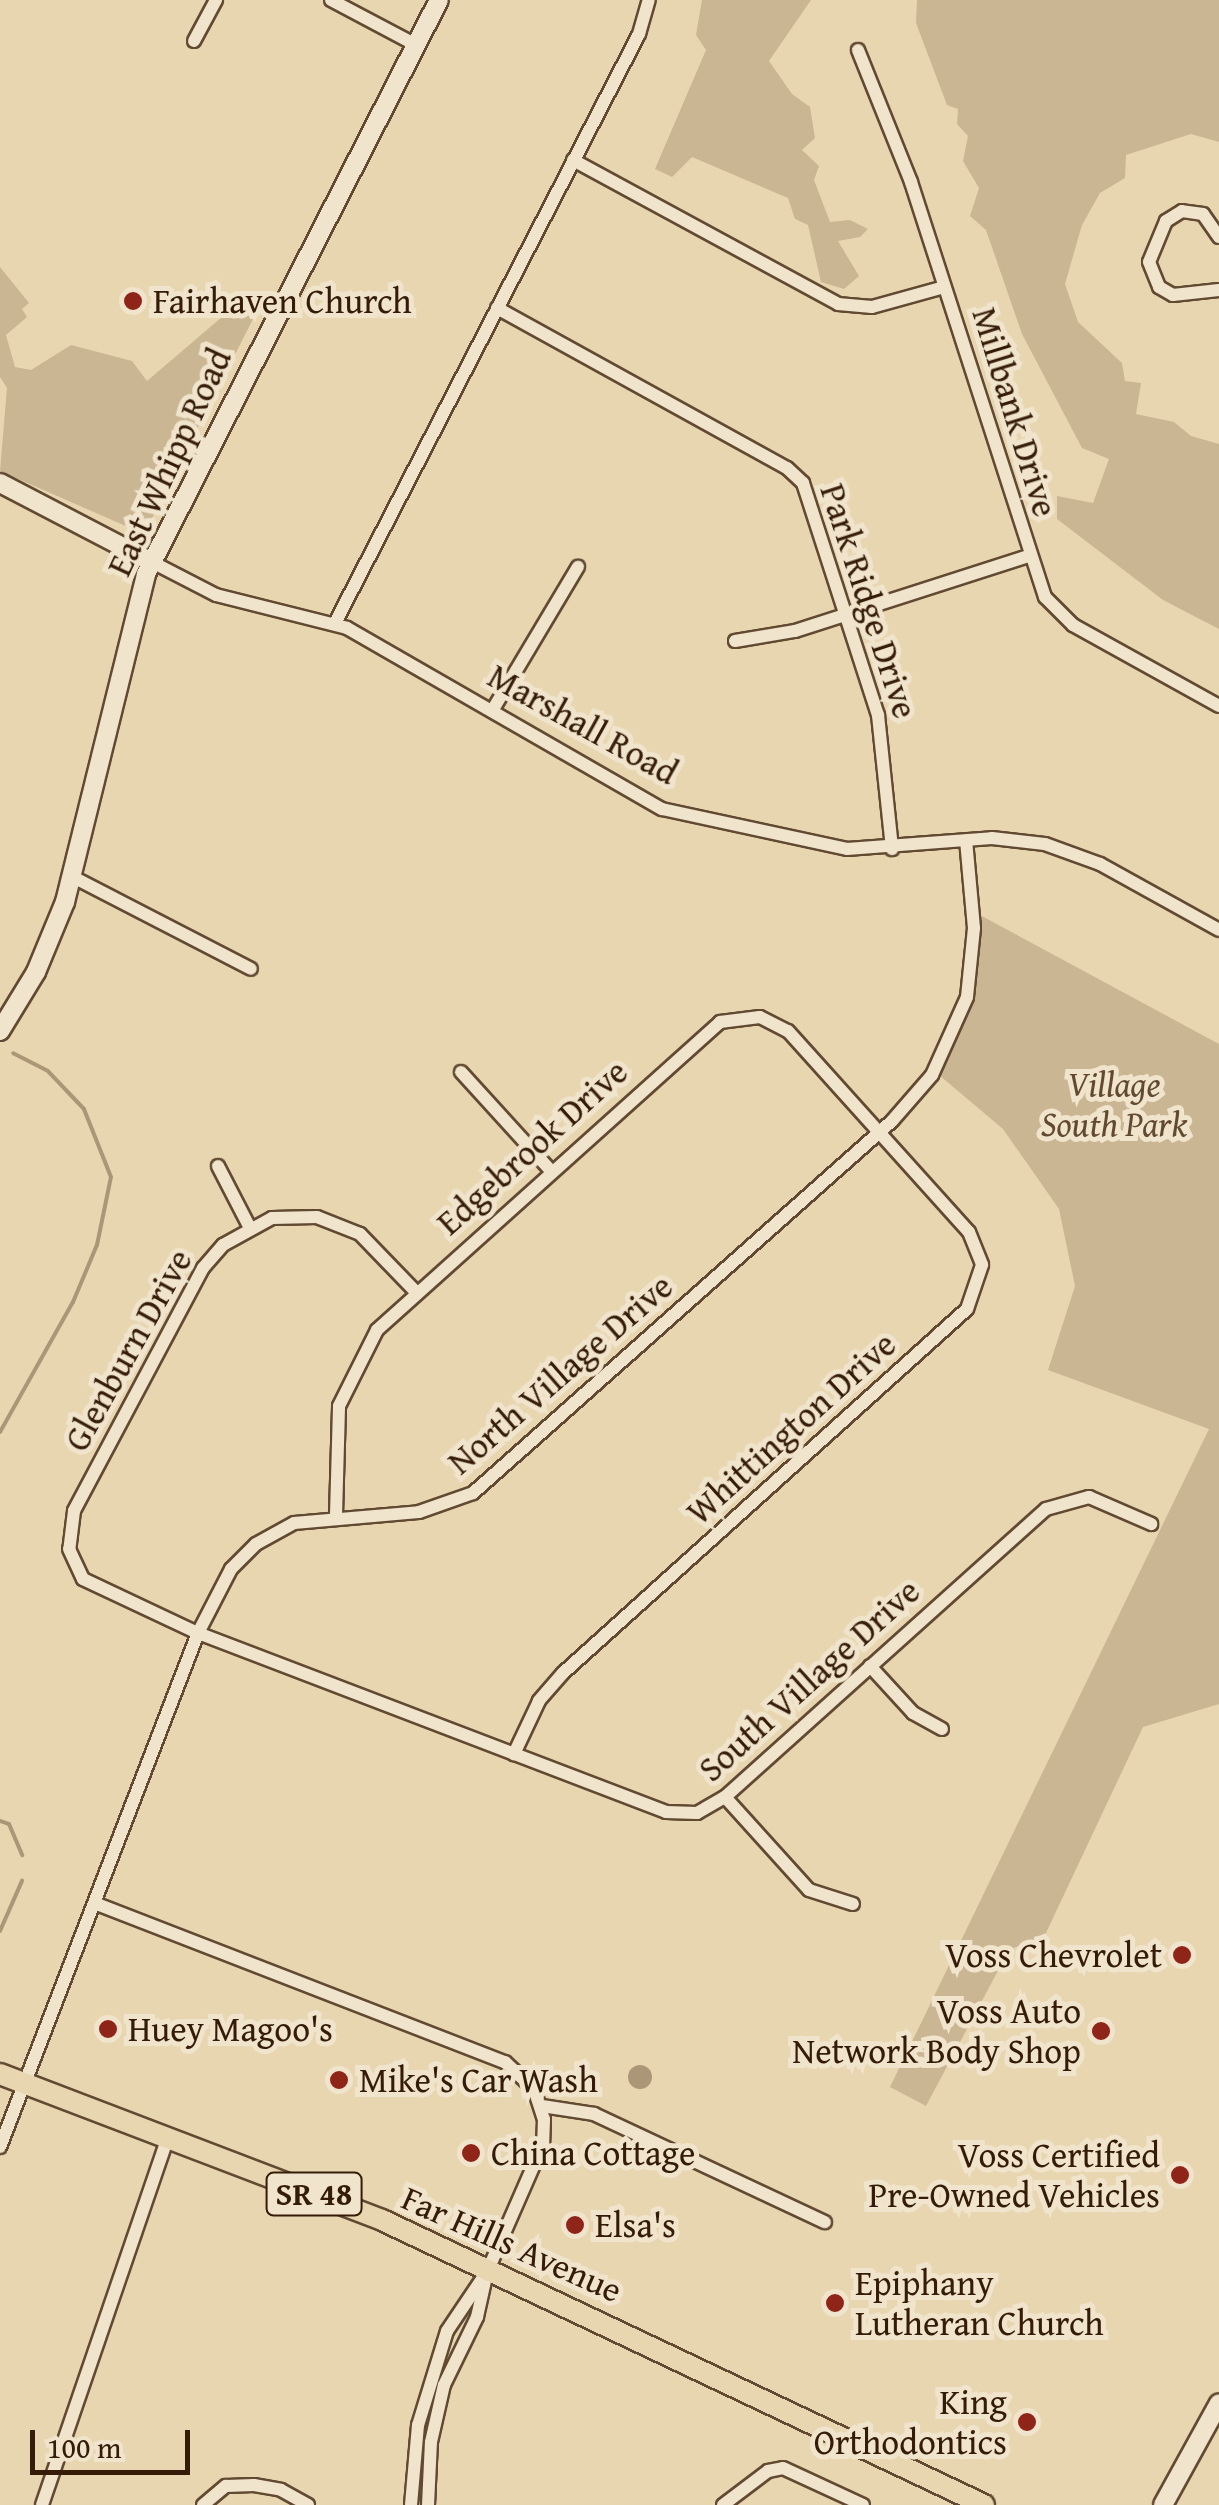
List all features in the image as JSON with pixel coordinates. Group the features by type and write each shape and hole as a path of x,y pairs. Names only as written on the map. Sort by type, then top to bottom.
{"main road":[{"name":"East Whipp Road","path":"0,1031 48,946 73,877 152,562 439,0"},
{"name":"Marshall Road","path":"0,483 152,562"},
{"name":"Far Hills Avenue","path":"0,2074 382,2220 984,2505"},
{"path":"1163,2505 1219,2402"}],"street":[{"path":"194,41 216,0"},
{"path":"331,0 416,45"},
{"path":"336,623 639,34 649,0"},
{"name":"Millbank Drive","path":"858,50 912,182 1045,598 1064,619 1219,706"},
{"path":"573,160 838,304 872,307 944,287"},
{"path":"1219,237 1203,214 1182,211 1166,221 1149,262 1158,287 1173,295 1219,290"},
{"name":"Park Ridge Drive","path":"497,308 795,475 812,504 883,735 892,849"},
{"path":"735,641 847,615 1029,556"},
{"name":"Marshall Road","path":"152,562 216,596 336,623 662,808 825,846 892,849 966,840 1022,840 1073,852 1219,930"},
{"path":"492,711 578,567"},
{"name":"North Village Drive","path":"0,2147 198,1633 221,1583 256,1544 294,1524 336,1515 436,1508 492,1480 879,1132 932,1076 967,996 974,928 966,840"},
{"path":"73,877 252,969"},
{"name":"Edgebrook Drive","path":"336,1515 334,1433 345,1387 371,1339 416,1292 710,1028 745,1015 788,1031 879,1132"},
{"path":"461,1072 551,1171"},
{"name":"Whittington Drive","path":"514,1754 539,1701 563,1672 974,1299 982,1265 977,1244 879,1132"},
{"path":"218,1166 249,1226 287,1216 334,1222 371,1244 416,1292"},
{"name":"Glenburn Drive","path":"198,1633 91,1586 71,1560 69,1526 203,1268 249,1226"},
{"name":"South Village Drive","path":"198,1633 666,1812 697,1813 724,1797 1056,1503 1089,1498 1152,1524"},
{"path":"870,1666 913,1713 942,1729"},
{"path":"724,1797 809,1890 854,1904"},
{"path":"96,1904 505,2062 524,2076 542,2106 543,2144 488,2270 447,2331 418,2425 411,2505"},
{"path":"542,2106 594,2114 825,2222"},
{"path":"42,2505 168,2138"},
{"path":"428,2505 430,2442 444,2385 477,2318 488,2270"},
{"path":"723,2505 768,2471 783,2468 863,2505"},
{"path":"204,2505 226,2486 254,2485 282,2490 308,2505"}],"green space":[{"path":"702,0 811,0 769,61 792,94 810,107 815,138 802,150 819,166 814,180 830,222 850,220 868,229 860,237 838,241 859,276 844,289 821,282 808,225 795,219 788,198 692,157 672,177 655,169 706,50 696,35"},
{"path":"917,0 1219,0 1219,142 1191,134 1126,155 1125,178 1100,193 1082,225 1065,284 1078,322 1122,363 1125,381 1141,383 1136,414 1174,422 1191,436 1219,444 1219,629 1163,600 1057,519 1057,496 1093,503 1109,459 1082,448 1022,334 986,230 970,216 979,188 963,161 968,136 957,124 958,109 947,105 916,23"},
{"path":"0,267 29,303 22,309 27,317 6,335 15,367 31,370 71,345 132,361 147,381 236,305 253,319 144,534 0,471 7,388 0,377"},
{"name":"Village South Park","path":"978,914 1219,1044 1219,1704 1143,1727 1045,1935 1009,1950 926,2106 890,2087 1209,1429 1048,1370 1075,1286 1059,1209 1003,1129 939,1075 969,1011"}],"shaded area":[{"path":"640,2065 649,2068 649,2086 640,2089 631,2086 628,2077 631,2068"}],"waterway":[{"path":"0,1432 73,1302 97,1245 111,1177 84,1109 48,1071 13,1053"},
{"path":"0,1821 9,1824 22,1855"},
{"path":"0,1931 22,1881"}],"place":[{"name":"Fairhaven Church","path":"133,301"},
{"name":"Voss Chevrolet","path":"1182,1955"},
{"name":"Huey Magoo's","path":"108,2029"},
{"name":"Voss Auto Network Body Shop","path":"1101,2031"},
{"name":"Mike's Car Wash","path":"339,2080"},
{"name":"China Cottage","path":"471,2153"},
{"name":"Voss Certified Pre-Owned Vehicles","path":"1180,2175"},
{"name":"Elsa's","path":"575,2225"},
{"name":"Epiphany Lutheran Church","path":"835,2303"},
{"name":"King Orthodontics","path":"1027,2422"}]}
